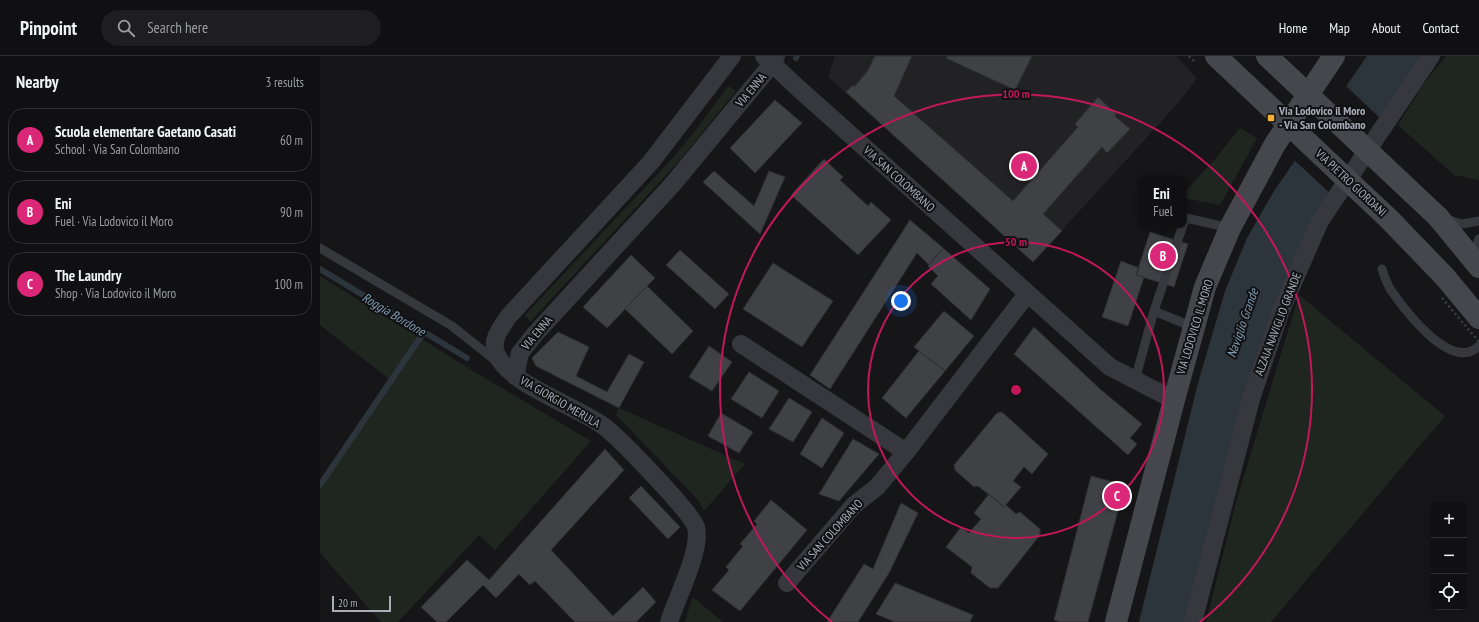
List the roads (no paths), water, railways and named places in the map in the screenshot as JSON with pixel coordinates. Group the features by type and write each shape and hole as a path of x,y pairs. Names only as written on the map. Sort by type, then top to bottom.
{"main road":[{"name":"VIA PIETRO GIORDANI","path":"1216,56 1389,219 1445,277 1479,318"},
{"path":"1267,56 1438,217 1479,267"},
{"name":"VIA LODOVICO IL MORO","path":"1116,622 1193,327 1205,287 1230,228 1275,144 1334,56"}],"street":[{"path":"514,376 500,361 495,351 495,336 508,317 651,162 732,56"},
{"name":"ALZAIA NAVIGLIO GRANDE","path":"1193,622 1251,399 1281,310 1320,221 1431,56"},
{"name":"VIA ENNA","path":"514,376 520,353 534,334 672,186 770,59"},
{"name":"VIA SAN COLOMBANO","path":"770,59 1027,294 1110,367 1174,400"},
{"name":"VIA SAN COLOMBANO","path":"787,583 854,505 877,487 906,452 1027,294"},
{"path":"741,344 906,452"},
{"name":"VIA GIORGIO MERULA","path":"514,376 602,425 684,508 696,527 696,540 690,566 675,600 668,622"}],"lane":[{"path":"1438,217 1462,224 1479,221"},
{"path":"1187,221 1230,228"},
{"path":"1134,380 1154,311 1181,228"},
{"path":"1479,239 1477,244 1479,267"},
{"name":"VIA GIORGIO MERULA","path":"320,248 452,326 514,376"},
{"path":"1382,269 1390,288 1425,332 1449,350 1462,353 1476,349 1479,346"},
{"path":"1154,311 1193,327"}],"water":[{"name":"Naviglio Grande","path":"1367,56 1423,56 1310,227 1187,622 1139,622 1198,383 1225,291 1247,238 1274,191"}],"waterway":[{"name":"Roggia Bordone","path":"320,269 467,358"},
{"path":"320,485 424,332"}],"place":[{"name":"Via Lodovico il Moro - Via San Colombano","path":"1271,118"},
{"name":"Scuola elementare Gaetano Casati","path":"1024,166"},
{"name":"Eni","path":"1163,256"},
{"name":"The Laundry","path":"1117,496"}]}
